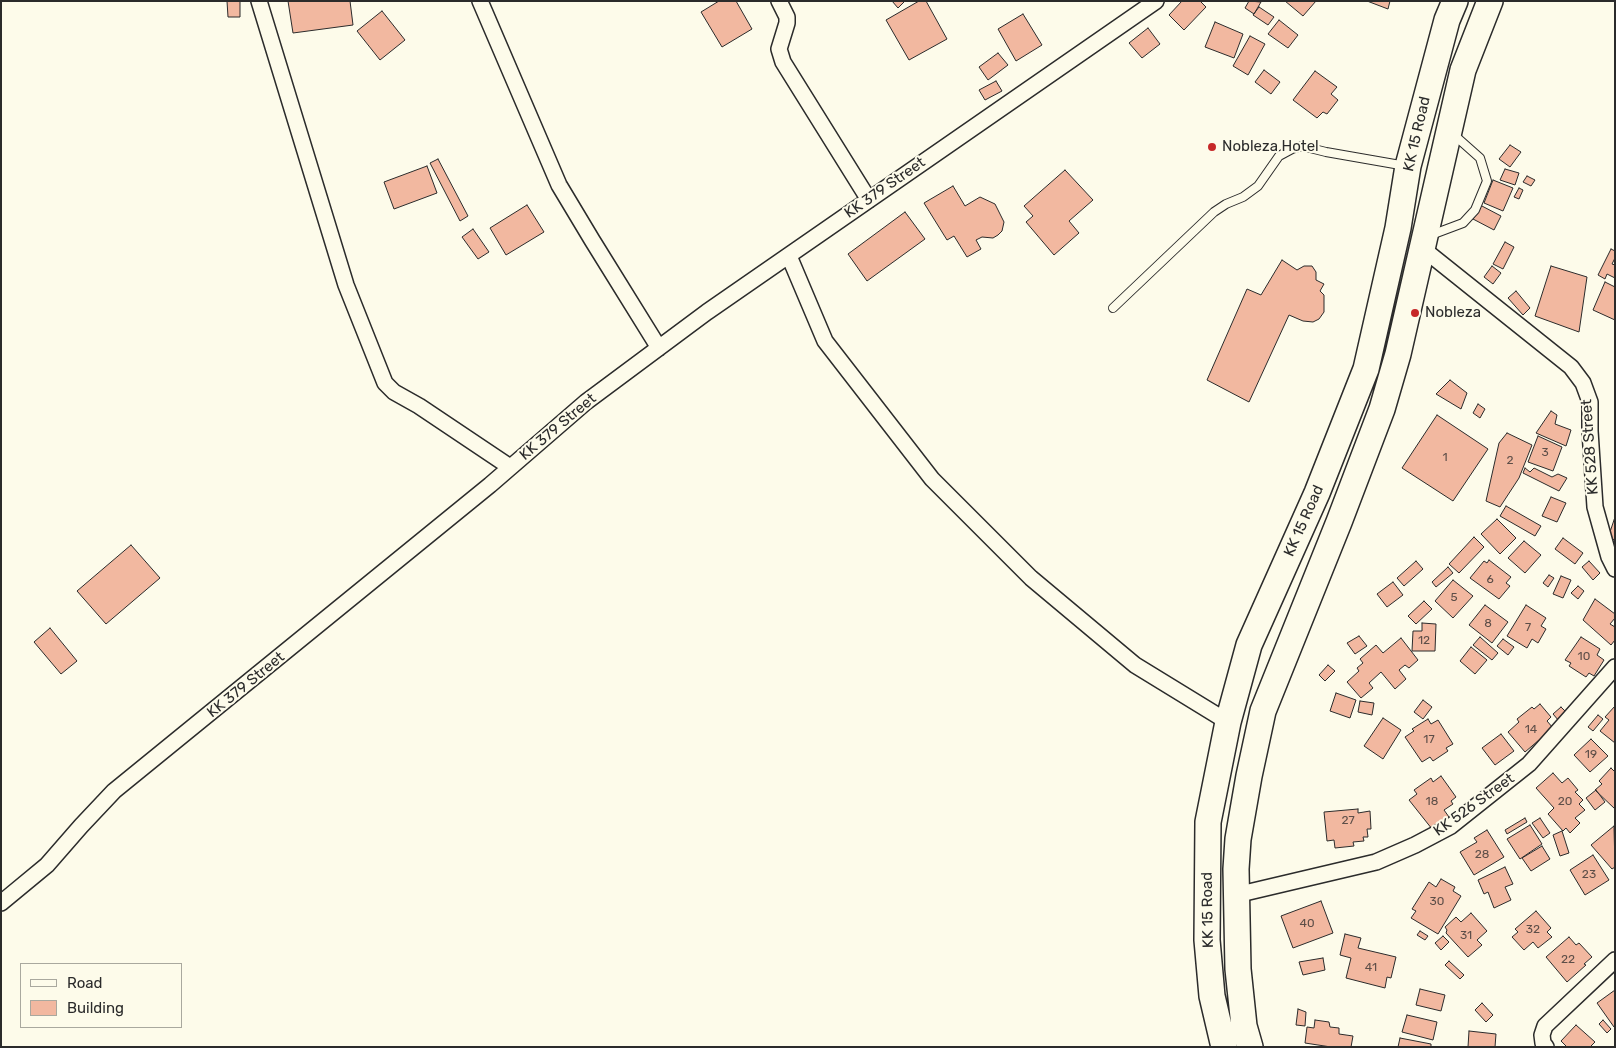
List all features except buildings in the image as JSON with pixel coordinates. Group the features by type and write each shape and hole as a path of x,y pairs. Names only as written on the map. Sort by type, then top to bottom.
{"highway":[{"name":"KK 15 Road","path":"1224,1047 1212,996 1207,940 1208,822 1228,722 1249,645 1316,493 1366,369 1398,228 1408,166 1446,20 1455,1"},
{"name":"KK 15 Road","path":"1250,1047 1244,1026 1238,969 1236,869 1238,839 1263,711 1382,409 1398,354 1463,70 1490,1"}],"street":[{"path":"259,1 346,285 385,383 399,395 419,406 510,467"},
{"path":"480,1 560,185 659,348"},
{"path":"779,1 787,16 787,23 779,49 783,62 869,200"},
{"name":"KK 379 Street","path":"1,903 47,865 114,791 510,467 586,402 707,312 1156,1"},
{"name":"KK 528 Street","path":"1423,243 1571,367 1583,383 1590,402 1594,507 1609,556 1615,569"},
{"path":"789,256 825,341 932,479 1031,578 1135,665 1228,722"},
{"name":"KK 526 Street","path":"1236,895 1376,862 1415,845 1451,826 1529,764 1615,667"},
{"path":"1546,1047 1542,1035 1545,1026 1615,960"}],"lane":[{"path":"1423,243 1463,223 1475,210 1487,181 1480,158 1449,130"},
{"path":"1113,308 1214,212 1226,204 1243,197 1258,186 1279,156 1292,148 1302,146 1408,166"}],"place":[{"name":"Nobleza Hotel","path":"1212,147"},
{"name":"Nobleza","path":"1415,313"}]}
